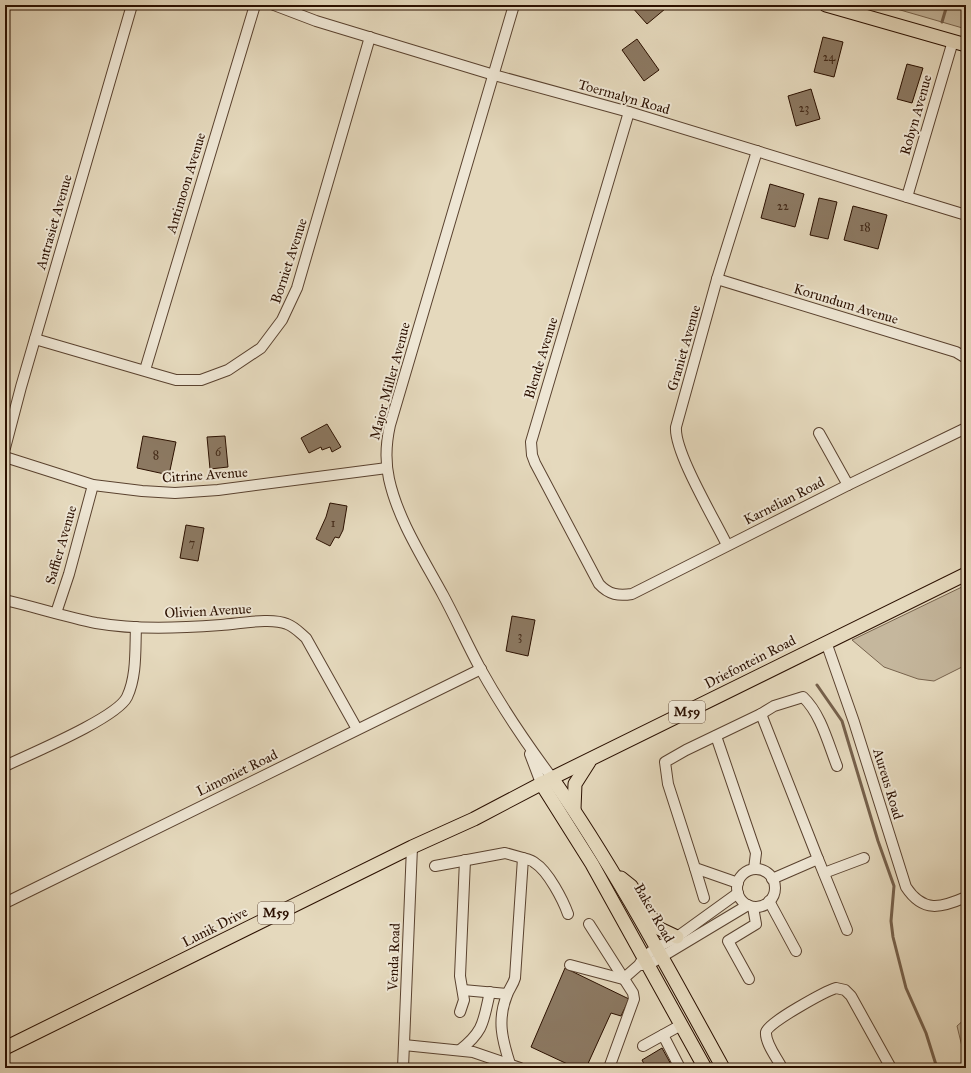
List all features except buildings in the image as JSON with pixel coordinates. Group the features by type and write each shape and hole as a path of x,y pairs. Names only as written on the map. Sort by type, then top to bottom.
{"main road":[{"path":"826,5 966,45"},
{"name":"Driefontein Road","path":"547,780 966,574"},
{"path":"574,809 575,784 590,760"},
{"path":"547,780 644,963 682,1025 705,1068"},
{"name":"Baker Road","path":"547,780 574,809 612,871 723,1068"},
{"name":"Lunik Drive","path":"5,1048 412,847 474,819 547,780"},
{"path":"612,871 631,886 658,928 677,937"}],"street":[{"name":"Antrasiet Avenue","path":"5,448 21,387 132,5"},
{"name":"Antimoon Avenue","path":"145,370 255,5"},
{"name":"Toermalyn Road","path":"274,5 296,14 494,75 629,112 966,215"},
{"name":"Major Miller Avenue","path":"514,5 390,425 386,441 387,468 399,508 481,669 547,780"},
{"name":"Borniet Avenue","path":"35,339 176,380 190,381 215,376 252,355 267,343 290,306 297,288 370,37"},
{"name":"Robyn Avenue","path":"907,197 953,41"},
{"name":"Blende Avenue","path":"614,595 604,589 596,578 535,463 532,454 531,442 629,112"},
{"name":"Graniet Avenue","path":"727,545 682,456 675,436 676,427 717,279 757,151"},
{"name":"Korundum Avenue","path":"717,279 956,352 966,358"},
{"name":"Karnelian Road","path":"614,595 632,594 727,545 966,428"},
{"path":"819,433 848,485"},
{"name":"Citrine Avenue","path":"5,458 93,485 142,491 175,493 218,490 387,468"},
{"name":"Saffier Avenue","path":"56,613 69,574 93,485"},
{"name":"Olivien Avenue","path":"5,600 96,623 136,627 194,627 253,623 286,623 297,629 306,638 357,729"},
{"path":"5,766 92,723 121,705 126,698 132,682 136,627"},
{"name":"Aureus Road","path":"826,642 854,722 906,887 917,901 925,905 935,907 949,904 966,897"},
{"name":"Limoniet Road","path":"5,903 481,669"},
{"path":"704,898 668,784 665,762 774,706 802,697 811,705 818,718 837,766"},
{"path":"761,714 847,930"},
{"path":"716,736 756,854 754,869"},
{"name":"Venda Road","path":"403,1068 412,847"},
{"path":"435,866 505,853 535,862 563,901 568,914"},
{"path":"510,1064 500,1032 507,994 512,988 516,978 523,858"},
{"path":"824,873 864,858"},
{"path":"772,879 818,859"},
{"path":"460,1012 464,1000 460,976 465,860"},
{"path":"695,868 738,883"},
{"path":"659,952 751,906 759,906 769,901 774,890 772,879 765,871 754,869 744,873 738,883 738,893 740,898 751,906 756,924 728,941 749,979"},
{"path":"623,979 677,937 738,893"},
{"path":"769,901 796,951"},
{"path":"589,924 633,993 634,999 609,1068"},
{"path":"570,965 623,979"},
{"path":"782,1068 768,1040 766,1033 768,1027 786,1014 836,988 845,990 851,996 891,1068"},
{"path":"463,990 507,994"},
{"path":"460,1050 471,1042 482,1027 490,992"},
{"path":"643,1046 682,1025"},
{"path":"663,1035 680,1068"},
{"path":"404,1045 473,1052 520,1068"}],"shaded area":[{"path":"883,5 966,5 966,29"},
{"path":"966,585 966,665 934,681 918,679 884,667 852,640"},
{"path":"966,1018 966,1063 957,1026"}],"waterway":[{"path":"942,22 947,5"},
{"path":"817,685 842,721 878,841 894,886 891,921 893,937 906,988 926,1033 937,1068"}]}
